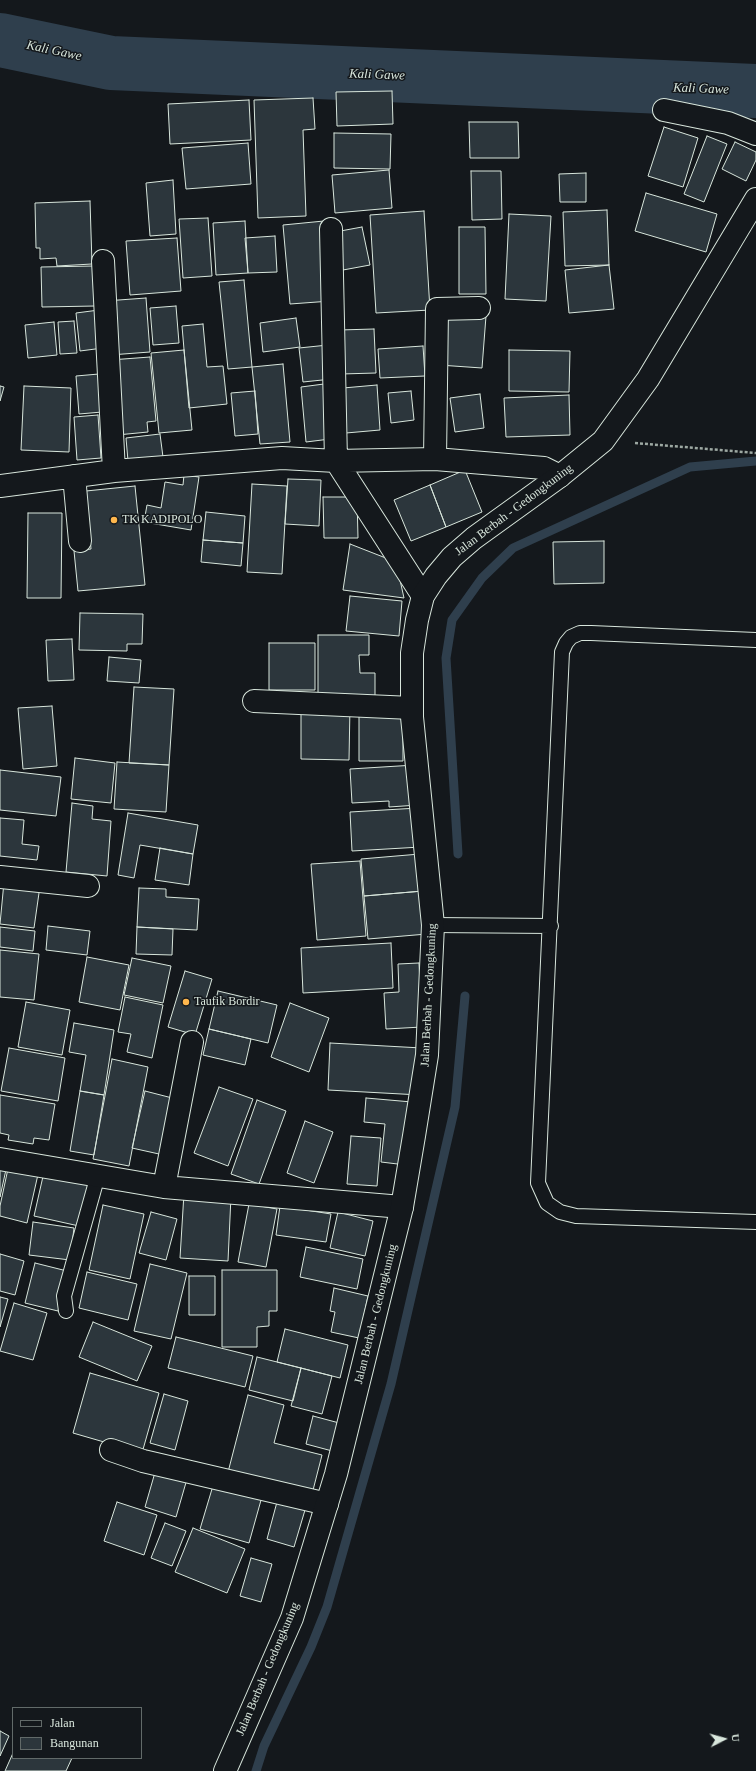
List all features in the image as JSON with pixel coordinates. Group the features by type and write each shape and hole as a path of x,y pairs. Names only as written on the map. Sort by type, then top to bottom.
{"street":[{"path":"664,110 728,123 756,134"},
{"name":"Jalan Berbah - Gedongkuning","path":"225,1771 292,1618 336,1474 402,1207 427,1055 433,925 412,708 412,653 417,620 423,596 436,576 452,557 474,538 560,476 603,441 648,379 756,199"},
{"path":"331,229 336,461 423,596"},
{"path":"103,261 114,471"},
{"path":"435,459 437,309 480,308"},
{"path":"0,486 114,471 282,458 336,461 435,459 544,468 560,476"},
{"path":"74,476 80,541"},
{"path":"254,700 412,708"},
{"path":"0,877 88,886"},
{"path":"164,1187 192,1042"},
{"path":"0,1159 164,1187 402,1207"},
{"path":"111,1450 143,1462 327,1504"}],"lane":[{"path":"756,640 580,633 571,637 566,643 562,652 538,1183 546,1203 560,1212 576,1216 756,1222"},
{"path":"433,925 550,926"},
{"path":"66,1311 64,1296 98,1175"}],"path":[{"path":"603,441 756,453"}],"building":[{"path":"392,91 393,124 337,126 336,92"},
{"path":"313,98 315,129 303,130 306,216 258,218 254,100"},
{"path":"249,100 251,140 170,144 168,104"},
{"path":"469,122 518,122 519,158 470,158"},
{"path":"664,127 698,138 683,187 648,176"},
{"path":"334,133 391,134 390,169 334,168"},
{"path":"707,136 727,144 704,202 684,194"},
{"path":"735,142 756,152 756,160 746,181 722,169"},
{"path":"248,143 251,184 186,189 182,148"},
{"path":"389,170 392,208 335,213 332,175"},
{"path":"471,171 501,171 502,219 472,220"},
{"path":"586,173 586,202 560,202 559,174"},
{"path":"173,180 176,234 150,236 146,183"},
{"path":"646,193 717,214 706,252 635,231"},
{"path":"90,201 92,264 57,266 56,258 40,259 40,248 36,248 35,203"},
{"path":"607,210 609,265 565,266 563,212"},
{"path":"424,211 430,310 376,313 370,215"},
{"path":"509,214 551,216 546,301 505,299"},
{"path":"208,218 212,276 183,278 179,219"},
{"path":"245,221 248,273 216,275 213,223"},
{"path":"324,221 331,301 290,304 283,225"},
{"path":"362,227 370,265 343,270 335,232"},
{"path":"459,227 485,227 486,294 459,294"},
{"path":"275,236 277,272 248,273 245,238"},
{"path":"177,238 181,291 130,295 126,241"},
{"path":"609,265 614,309 569,313 565,270"},
{"path":"94,266 95,306 42,307 41,267"},
{"path":"244,280 252,367 228,369 219,282"},
{"path":"146,298 150,352 110,355 105,301"},
{"path":"176,306 179,343 153,345 150,308"},
{"path":"99,310 103,348 80,351 76,313"},
{"path":"443,312 486,316 482,368 439,365"},
{"path":"296,318 300,347 263,352 260,323"},
{"path":"74,321 77,353 60,354 58,322"},
{"path":"54,322 57,355 28,358 25,325"},
{"path":"203,324 207,367 223,366 227,404 189,408 182,326"},
{"path":"374,329 376,373 341,374 339,330"},
{"path":"328,345 332,379 303,382 299,348"},
{"path":"423,346 425,376 380,378 378,349"},
{"path":"184,350 192,430 159,433 151,353"},
{"path":"509,350 570,351 569,392 509,391"},
{"path":"150,357 156,421 147,422 148,432 117,435 110,360"},
{"path":"283,364 290,442 260,444 252,367"},
{"path":"99,374 102,412 79,414 76,376"},
{"path":"324,384 330,439 306,442 301,387"},
{"path":"377,385 380,430 346,433 343,388"},
{"path":"0,386 4,387 0,401"},
{"path":"24,386 71,388 69,452 21,450"},
{"path":"255,391 258,434 235,436 231,393"},
{"path":"411,391 414,420 391,423 388,393"},
{"path":"480,394 484,428 455,432 450,398"},
{"path":"569,395 570,435 506,437 504,398"},
{"path":"98,415 101,458 77,460 74,417"},
{"path":"160,434 163,457 128,461 126,438"},
{"path":"465,470 482,512 446,527 430,485"},
{"path":"184,475 199,477 191,530 144,522 147,505 161,508 165,482 183,485"},
{"path":"288,479 321,480 319,526 285,524"},
{"path":"252,484 287,486 282,574 247,572"},
{"path":"430,485 446,527 411,541 394,500"},
{"name":"TK KADIPOLO","path":"135,486 145,585 78,591 74,551 91,549 86,491"},
{"path":"323,497 357,497 358,538 324,538"},
{"path":"206,512 245,516 243,543 203,540"},
{"path":"28,513 62,513 61,598 27,598"},
{"path":"203,540 243,543 241,566 201,562"},
{"path":"604,541 604,583 554,584 553,542"},
{"path":"350,544 396,562 404,598 343,590"},
{"path":"350,596 402,601 399,636 346,631"},
{"path":"80,613 143,614 142,644 127,644 127,651 79,650"},
{"path":"318,635 369,635 369,655 359,655 360,673 375,673 375,697 318,698"},
{"path":"72,639 74,680 48,681 46,640"},
{"path":"269,643 315,643 315,690 269,690"},
{"path":"109,657 141,660 139,683 107,681"},
{"path":"134,687 174,689 169,765 129,763"},
{"path":"52,706 57,766 23,769 18,708"},
{"path":"301,706 350,706 349,760 301,759"},
{"path":"359,712 403,712 403,761 359,761"},
{"path":"75,758 115,763 111,803 71,799"},
{"path":"117,762 169,765 166,812 114,809"},
{"path":"415,765 418,805 389,807 389,801 352,803 350,769"},
{"path":"0,770 61,777 56,816 0,810"},
{"path":"72,803 93,806 92,819 111,821 107,876 66,872"},
{"path":"418,808 421,847 352,851 350,812"},
{"path":"128,813 198,825 193,854 140,845 134,878 118,875"},
{"path":"0,818 24,820 22,844 39,846 37,860 0,856"},
{"path":"160,848 193,854 189,885 155,880"},
{"path":"420,854 423,891 364,896 361,859"},
{"path":"360,861 366,936 317,940 311,864"},
{"path":"4,882 40,886 34,928 0,924"},
{"path":"139,888 166,889 166,897 199,899 197,930 137,927"},
{"path":"423,891 427,934 368,939 364,896"},
{"path":"48,926 90,931 87,955 46,950"},
{"path":"0,927 35,931 33,951 0,947"},
{"path":"137,927 173,929 172,955 136,954"},
{"path":"391,943 393,988 303,993 301,948"},
{"path":"0,950 39,954 34,1000 0,997"},
{"path":"87,957 129,965 120,1010 79,1002"},
{"path":"132,958 171,966 163,1003 124,995"},
{"path":"419,963 422,1027 386,1029 384,993 399,992 398,964"},
{"path":"185,971 212,979 195,1035 168,1027"},
{"path":"218,991 277,1005 268,1043 209,1029"},
{"path":"125,997 163,1005 152,1058 127,1052 131,1034 118,1032"},
{"path":"26,1002 70,1010 62,1055 18,1047"},
{"path":"290,1003 329,1018 309,1072 271,1057"},
{"path":"74,1023 114,1030 104,1095 80,1091 86,1055 69,1052"},
{"path":"209,1029 251,1039 245,1065 203,1055"},
{"path":"330,1043 422,1048 420,1095 328,1090"},
{"path":"9,1048 65,1058 58,1101 1,1091"},
{"path":"112,1059 148,1067 129,1166 93,1159"},
{"path":"219,1087 253,1099 228,1166 194,1153"},
{"path":"80,1091 104,1095 94,1155 70,1151"},
{"path":"145,1091 180,1100 168,1156 132,1148"},
{"path":"0,1095 55,1104 49,1140 34,1138 33,1144 8,1140 9,1135 0,1133"},
{"path":"366,1098 412,1102 406,1165 381,1162 385,1124 364,1122"},
{"path":"257,1100 286,1111 259,1184 231,1174"},
{"path":"305,1121 333,1132 314,1183 287,1173"},
{"path":"351,1136 381,1138 377,1186 347,1184"},
{"path":"0,1163 7,1165 0,1197"},
{"path":"9,1164 39,1170 27,1223 0,1216 0,1206"},
{"path":"44,1172 89,1182 79,1226 34,1216"},
{"path":"184,1193 231,1196 228,1261 180,1258"},
{"path":"249,1204 277,1209 266,1267 238,1262"},
{"path":"103,1205 144,1214 130,1279 89,1270"},
{"path":"280,1206 331,1214 326,1242 276,1235"},
{"path":"151,1212 177,1219 166,1260 139,1253"},
{"path":"338,1212 373,1221 365,1256 330,1248"},
{"path":"33,1222 74,1228 70,1260 29,1255"},
{"path":"306,1247 363,1259 357,1289 300,1277"},
{"path":"0,1254 24,1261 15,1295 0,1291"},
{"path":"35,1263 67,1271 58,1311 25,1303"},
{"path":"150,1264 187,1273 171,1339 134,1331"},
{"path":"222,1270 277,1270 277,1311 269,1311 269,1326 257,1327 257,1347 222,1347"},
{"path":"87,1272 137,1284 128,1320 79,1308"},
{"path":"189,1276 215,1276 215,1315 189,1315"},
{"path":"334,1288 368,1296 359,1338 331,1332 335,1312 330,1311"},
{"path":"0,1297 8,1299 0,1327"},
{"path":"14,1303 47,1313 33,1360 0,1351"},
{"path":"93,1322 152,1346 137,1381 79,1357"},
{"path":"285,1329 348,1345 340,1378 277,1362"},
{"path":"176,1337 253,1356 245,1387 168,1368"},
{"path":"257,1357 301,1368 293,1401 249,1390"},
{"path":"301,1368 332,1376 322,1414 291,1406"},
{"path":"90,1373 159,1393 142,1453 73,1433"},
{"path":"164,1394 188,1401 175,1450 150,1443"},
{"path":"248,1395 284,1405 274,1443 322,1455 311,1498 227,1476"},
{"path":"313,1416 343,1424 336,1452 306,1444"},
{"path":"156,1469 187,1479 176,1517 145,1507"},
{"path":"215,1479 263,1493 249,1543 200,1529"},
{"path":"117,1502 157,1515 144,1555 104,1541"},
{"path":"277,1502 305,1510 294,1547 267,1539"},
{"path":"165,1523 186,1531 172,1566 151,1558"},
{"path":"193,1528 245,1549 227,1593 175,1572"},
{"path":"251,1558 272,1564 261,1602 240,1596"},
{"path":"0,1731 9,1736 0,1756"},
{"path":"12,1755 12,1759 72,1759 66,1771 5,1771"}],"waterway":[{"name":"Kali Gawe","path":"0,40 111,63 756,91"},
{"path":"458,854 446,658 452,620 482,578 513,548 690,467 756,461"},
{"path":"256,1771 264,1746 311,1647 327,1607 391,1384 455,1107 465,996"}],"place":[{"name":"TK KADIPOLO","path":"114,520"},
{"name":"Taufik Bordir","path":"186,1002"}]}
